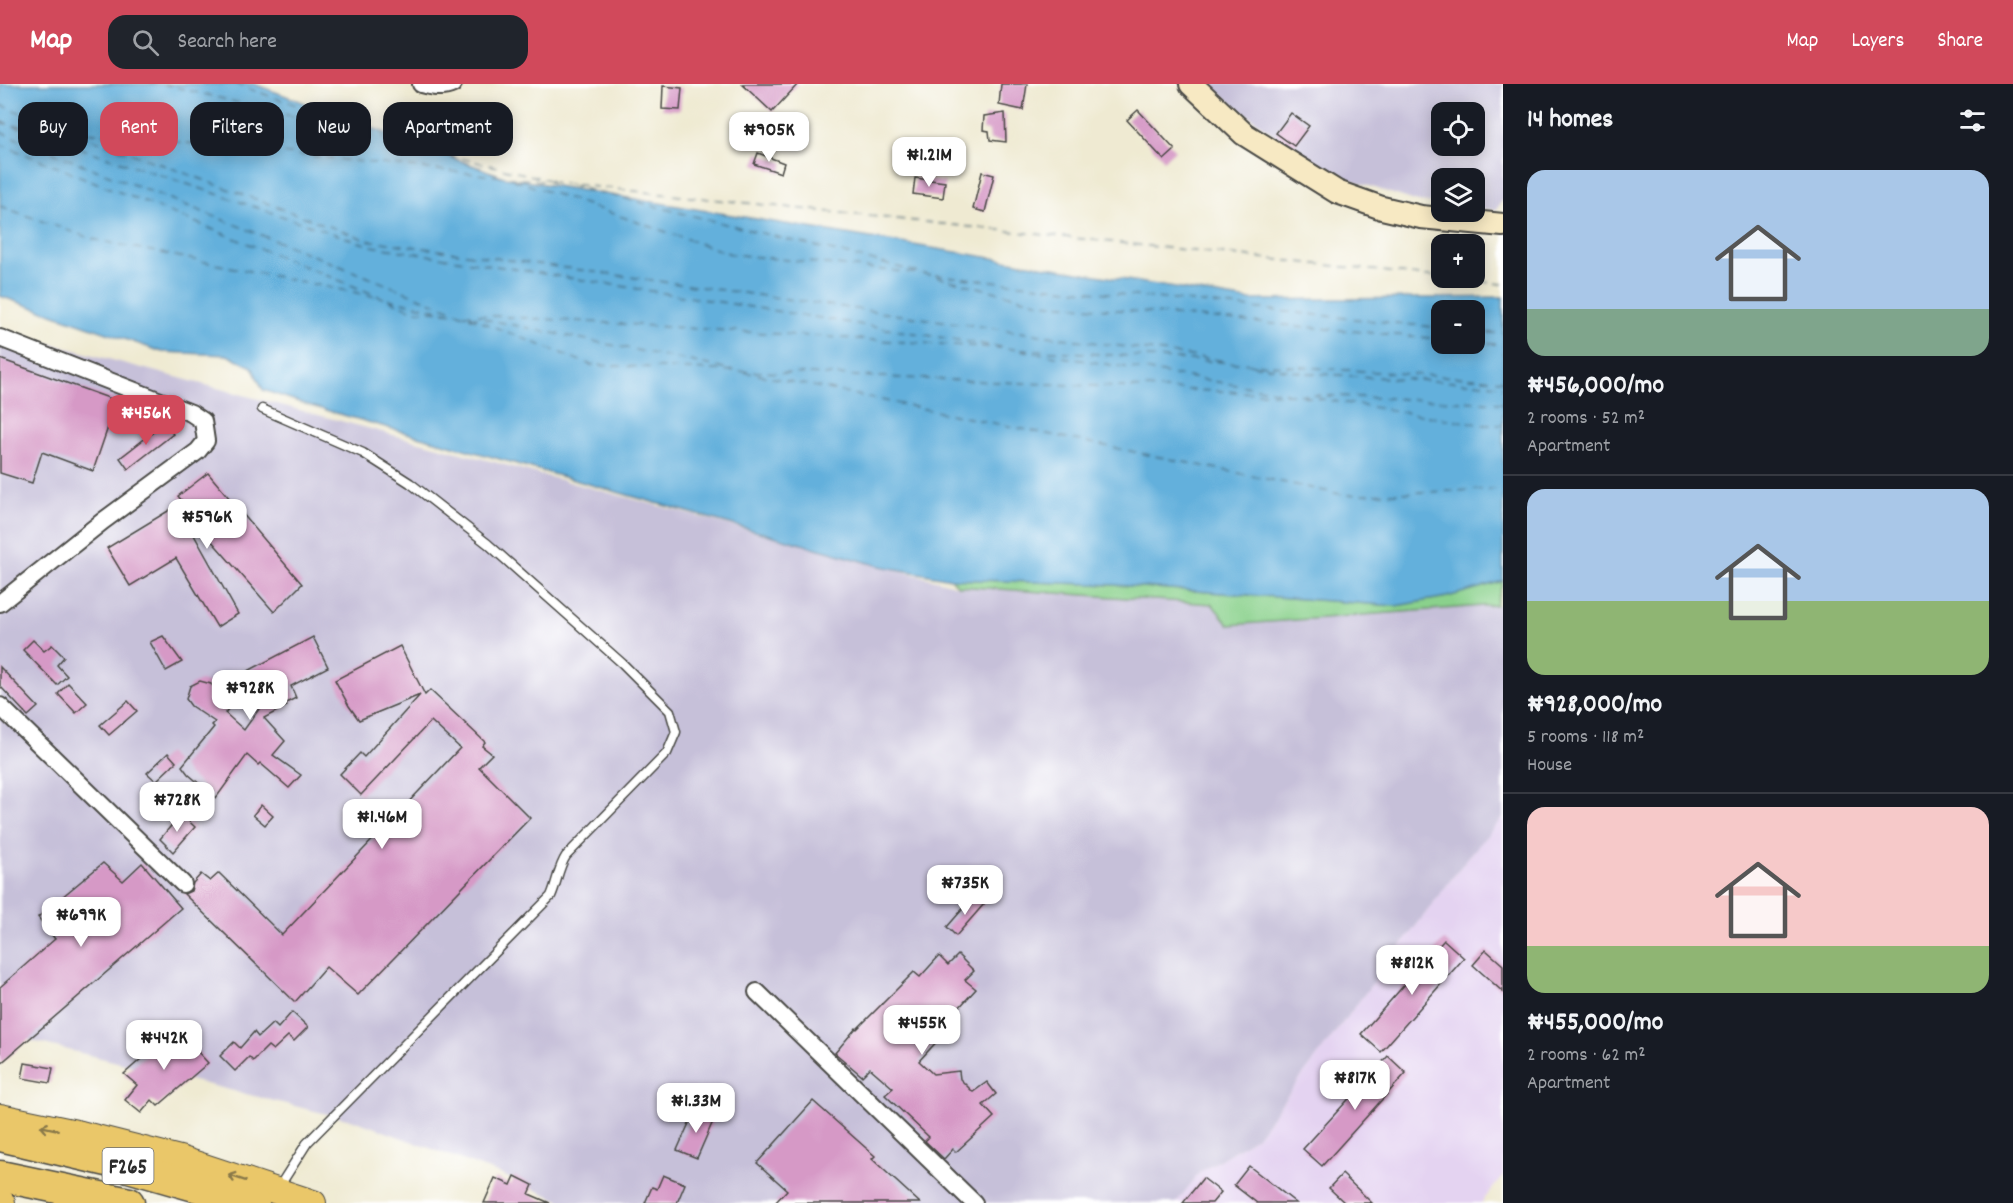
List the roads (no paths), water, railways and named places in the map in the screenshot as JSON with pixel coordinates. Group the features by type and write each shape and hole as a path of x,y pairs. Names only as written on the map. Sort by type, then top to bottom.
{"highway":[{"name":"F265","path":"0,1136 265,1197"},
{"name":"F265","path":"0,1176 129,1203"}],"main road":[{"path":"1195,85 1244,134 1337,192 1382,208 1421,217 1503,225"},
{"path":"0,1117 81,1134 180,1159 265,1197 313,1203"}],"street":[{"path":"421,84 447,87 453,84"},
{"path":"0,338 191,413 203,421 206,441 198,450 103,521 0,603"},
{"path":"0,706 183,884"},
{"path":"757,992 974,1203"}],"lane":[{"path":"262,409 363,453 410,483 488,544 623,664 670,711 676,732 667,753 566,856 560,865 551,896 307,1143 265,1197"}],"water":[{"path":"0,84 254,84 302,102 296,102 296,156 371,156 371,127 383,132 383,156 448,156 507,178 1248,300 1503,297 1503,581 1447,597 1396,606 1115,585 951,579 880,566 311,406 263,390 252,367 227,355 162,352 0,296"}]}
